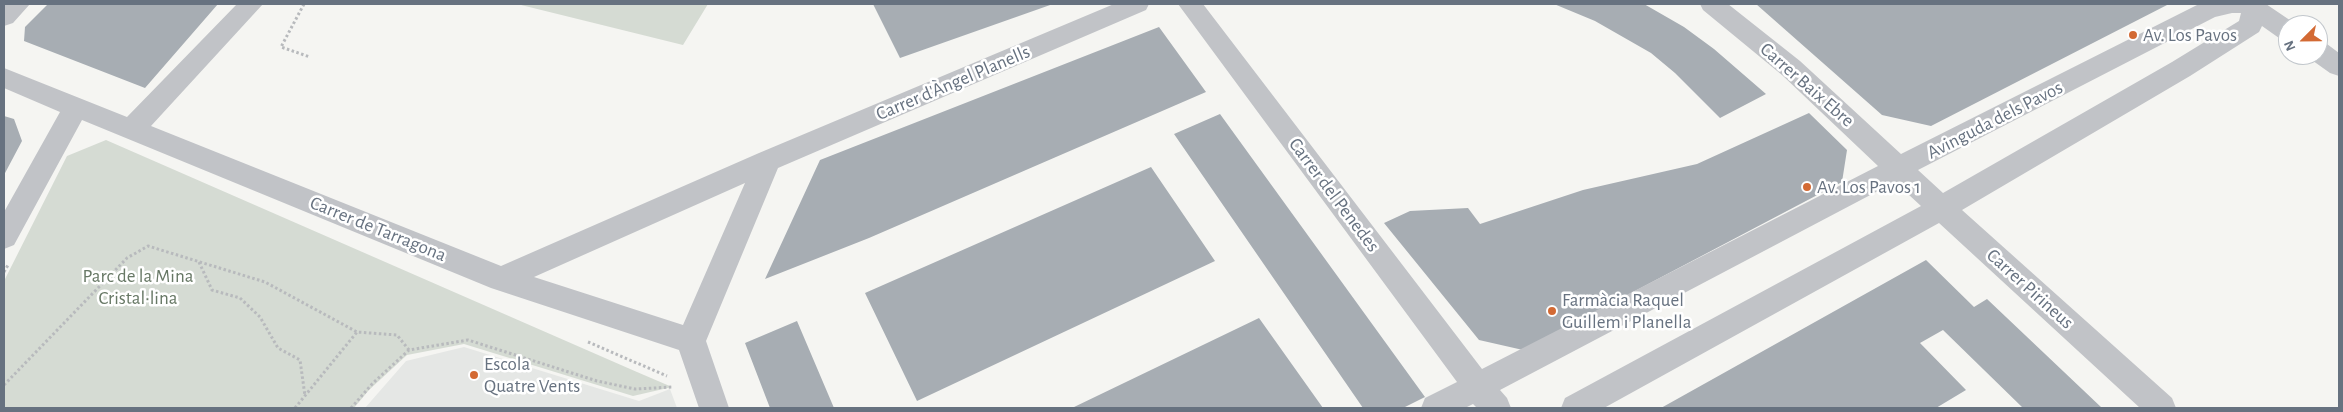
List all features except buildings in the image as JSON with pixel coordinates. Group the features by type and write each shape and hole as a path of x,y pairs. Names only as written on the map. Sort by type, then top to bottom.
{"street":[{"path":"4,17 18,4"},
{"path":"132,129 251,4"},
{"name":"Carrer d'Àngel Planells","path":"501,279 768,161 1137,4"},
{"name":"Carrer del Penedes","path":"1190,4 1487,397"},
{"name":"Carrer Baix Ebre","path":"1712,4 1791,68 1900,168"},
{"name":"Avinguda dels Pavos","path":"1436,408 1487,397 1900,168 2208,10 2232,4 2251,5"},
{"path":"2251,5 2278,23"},
{"path":"1576,408 1941,208 2181,69 2250,26 2251,5"},
{"path":"2328,58 2339,66"},
{"name":"Carrer de Tarragona","path":"4,78 501,279 691,341"},
{"path":"7,249 76,107"},
{"path":"714,408 691,341 768,161"},
{"name":"Carrer Pirineus","path":"1900,168 1941,208 2161,408"}],"path":[{"path":"304,4 280,47 310,57"},
{"path":"4,385 127,258 148,246 265,282 357,332 397,335 409,350"},
{"path":"4,272 7,249"},
{"path":"199,261 212,290 240,298 260,316 278,348 300,360 305,396"},
{"path":"295,408 357,332"},
{"path":"350,408 409,350 468,340 597,381 635,389 676,386 673,378 582,340"}],"shaded area":[{"name":"Escola Quatre Vents","path":"464,347 639,401 670,389 677,408 365,408 406,361"}],"green space":[{"path":"517,4 708,4 683,45"},
{"name":"Parc de la Mina Cristal·lina","path":"106,140 672,387 633,396 464,344 407,355 369,390 354,408 4,408 4,281 67,156"}],"place":[{"name":"Av. Los Pavos","path":"2133,35"},
{"name":"Av. Los Pavos 1","path":"1807,187"},
{"name":"Farmàcia Raquel Guillem i Planella","path":"1552,311"},
{"name":"Escola Quatre Vents","path":"474,375"}]}
